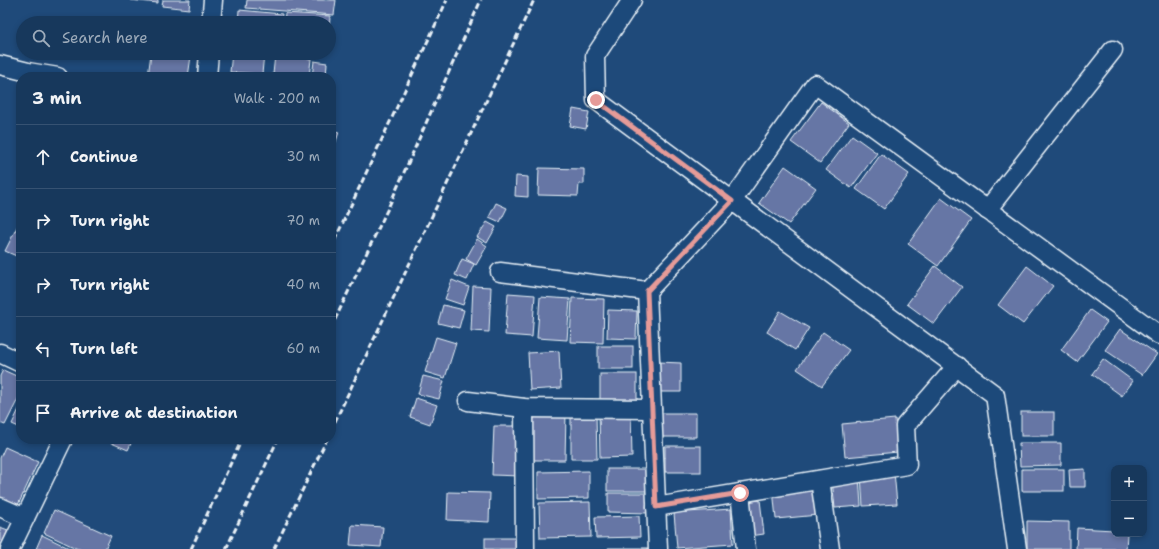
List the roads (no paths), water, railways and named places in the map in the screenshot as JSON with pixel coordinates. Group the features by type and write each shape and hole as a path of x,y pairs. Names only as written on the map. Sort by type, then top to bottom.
{"street":[{"path":"212,16 213,0"},
{"path":"632,0 595,56 596,100 995,395 1017,549"},
{"path":"987,210 1113,50"},
{"path":"207,72 208,60"},
{"path":"0,65 28,72"},
{"path":"658,549 647,291 732,201 815,84 1159,335"},
{"path":"500,272 647,291"},
{"path":"0,353 16,360"},
{"path":"656,507 907,465 905,426 957,366"},
{"path":"468,401 524,408 652,409"},
{"path":"524,408 525,549"},
{"path":"10,549 61,444"},
{"path":"820,480 830,549"},
{"path":"740,493 746,549"},
{"path":"0,507 25,518"}],"railway":[{"path":"336,237 447,0"},
{"path":"336,317 389,206 481,0"},
{"path":"336,419 534,0"},
{"path":"191,549 240,444"},
{"path":"226,549 276,444"},
{"path":"274,549 325,444"}]}
